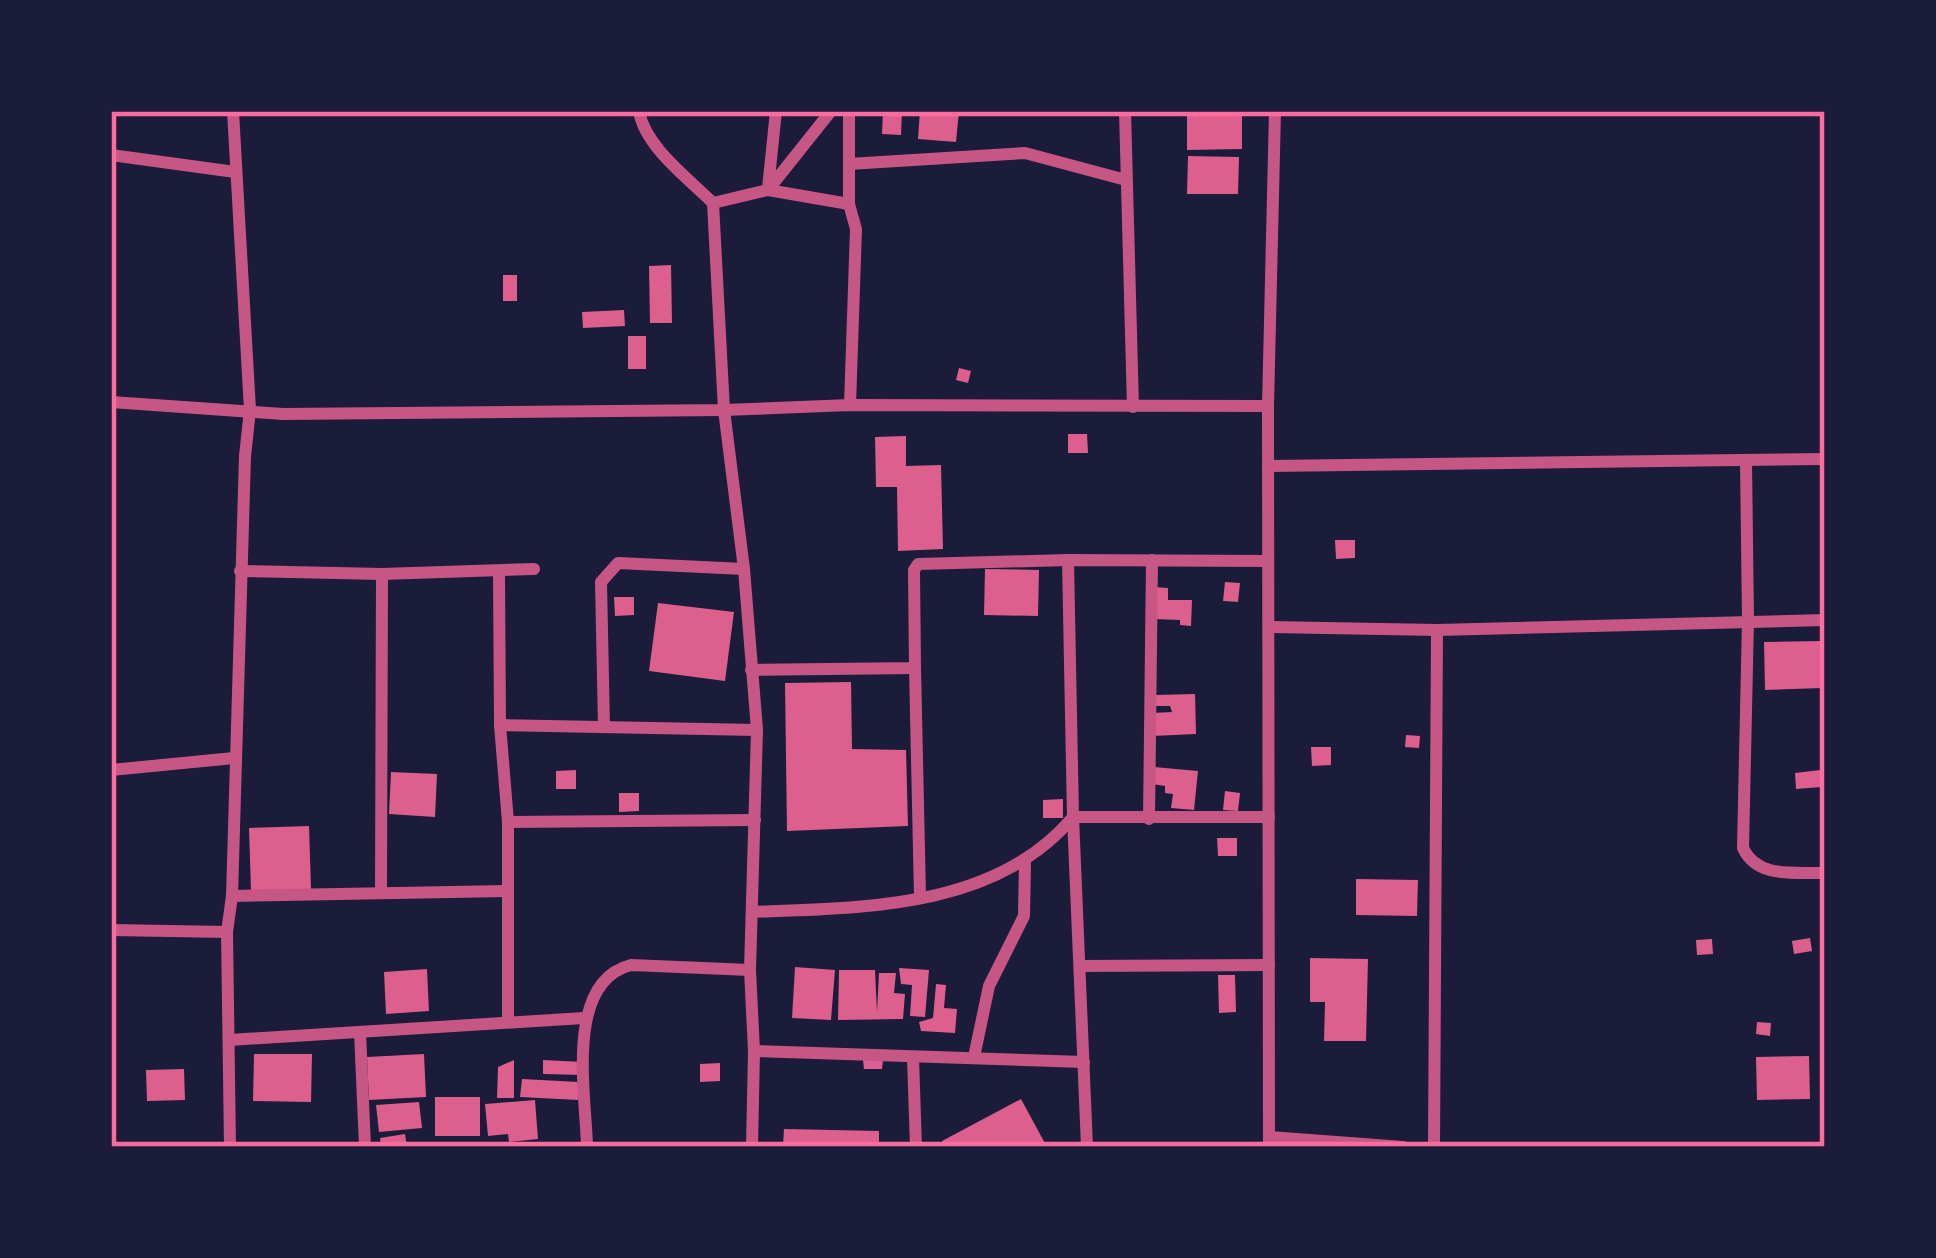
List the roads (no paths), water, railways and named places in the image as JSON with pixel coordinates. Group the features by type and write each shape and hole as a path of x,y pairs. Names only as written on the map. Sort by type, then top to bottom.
{"street":[{"path":"230,1147 227,932 250,410 233,111"},
{"path":"639,111 653,142 712,202 724,410 757,730 749,970 754,1051 752,1147"},
{"path":"768,190 776,111"},
{"path":"768,190 831,111"},
{"path":"849,111 849,204 856,229 850,405"},
{"path":"1125,111 1133,407"},
{"path":"1274,111 1268,406 1269,1142 1403,1147"},
{"path":"849,164 1025,153 1126,180"},
{"path":"111,155 235,172"},
{"path":"712,202 768,190 849,204"},
{"path":"111,402 283,414 850,405 1268,406"},
{"path":"1268,466 1825,459"},
{"path":"1746,460 1743,848 1751,862 1765,871 1825,873"},
{"path":"1068,560 1073,817 1088,1147"},
{"path":"1149,819 1152,560"},
{"path":"920,896 914,570 918,564 1268,560"},
{"path":"604,727 601,581 609,568 618,562 744,569"},
{"path":"240,571 382,574 534,569"},
{"path":"499,573 500,725 508,822 508,1022"},
{"path":"381,893 382,574"},
{"path":"1269,627 1437,630 1825,620"},
{"path":"1434,1147 1437,630"},
{"path":"751,670 915,668"},
{"path":"500,725 757,730"},
{"path":"111,770 234,758"},
{"path":"1073,817 1269,817"},
{"path":"752,912 855,910 982,881 1051,844 1073,817"},
{"path":"508,822 755,820"},
{"path":"974,1057 989,986 1024,916 1024,861"},
{"path":"232,896 508,891"},
{"path":"111,930 227,932"},
{"path":"1080,966 1269,965"},
{"path":"587,1147 584,1018 600,986 625,966 749,970"},
{"path":"230,1040 584,1018"},
{"path":"360,1032 364,1147"},
{"path":"754,1051 1084,1062"},
{"path":"913,1058 916,1147"}]}
